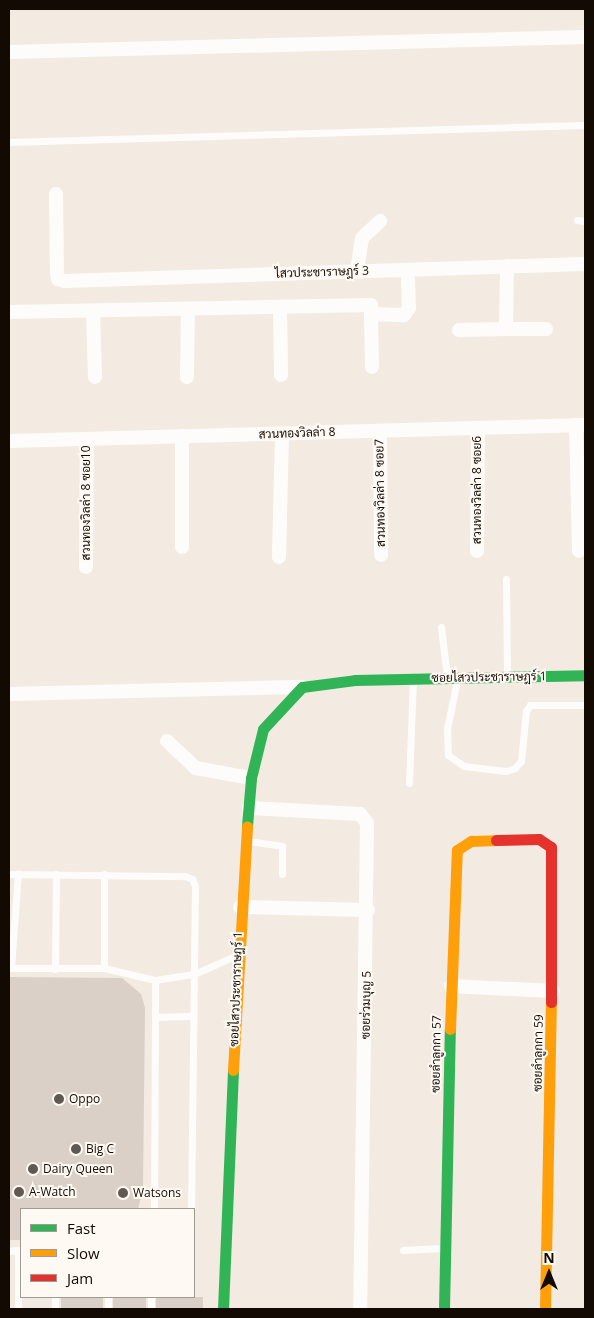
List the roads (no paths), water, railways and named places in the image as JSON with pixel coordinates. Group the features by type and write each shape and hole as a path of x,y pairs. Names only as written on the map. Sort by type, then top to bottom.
{"street":[{"path":"9,52 585,37"},
{"name":"ไสวประชาราษฎร์ 3","path":"56,194 58,279 585,264"},
{"path":"357,270 362,238 380,221"},
{"path":"506,329 507,266"},
{"path":"371,314 404,315 408,308 408,270"},
{"path":"9,312 371,305 372,367"},
{"path":"280,308 281,374"},
{"path":"187,377 188,309"},
{"path":"93,311 95,377"},
{"path":"459,330 546,329"},
{"path":"579,551 581,425"},
{"name":"สวนทองวิลล่า 8","path":"9,441 581,425"},
{"name":"สวนทองวิลล่า 8 ซอย6","path":"477,551 478,428"},
{"name":"สวนทองวิลล่า 8 ซอย7","path":"380,431 381,555"},
{"path":"279,557 282,434"},
{"path":"182,436 182,547"},
{"name":"สวนทองวิลล่า 8 ซอย10","path":"86,567 87,439"},
{"name":"ซอยไสวประชาราษฎร์ 1","path":"9,694 302,687 355,680 413,678 585,675"},
{"name":"ซอยไสวประชาราษฎร์ 1","path":"223,1309 240,907 251,778 264,729 280,706 302,687"},
{"path":"167,741 196,768 251,778"},
{"name":"ซอยร่วมบุญ 5","path":"249,808 360,814 364,817 368,910 360,1309"},
{"name":"ซอยลำลูกกา 59","path":"505,840 539,839 552,847 552,991 545,1309"},
{"name":"ซอยลำลูกกา 57","path":"444,1309 454,873 457,850 471,841 505,840"},
{"path":"240,907 368,910"},
{"path":"451,986 552,991"}],"lane":[{"path":"9,142 585,125"},
{"path":"576,220 585,221"},
{"path":"506,579 507,675"},
{"path":"441,628 453,677 447,729 448,755 464,766 506,771 515,768 521,761 526,711 530,705 585,705"},
{"path":"409,782 413,678"},
{"path":"245,841 282,846 282,874"},
{"path":"18,873 10,968 55,970 104,968 155,980 194,974 238,954"},
{"path":"9,874 185,876 192,879 195,886 191,1208"},
{"path":"55,970 56,874"},
{"path":"104,874 104,968"},
{"path":"154,1208 155,980"},
{"path":"155,1017 193,1016"},
{"path":"404,1250 446,1248"},
{"path":"9,1251 19,1250 18,1309"}],"place":[{"name":"Oppo","path":"59,1099"},
{"name":"Big C","path":"76,1149"},
{"name":"Dairy Queen","path":"33,1169"},
{"name":"A-Watch","path":"19,1192"},
{"name":"Watsons","path":"123,1193"}]}
